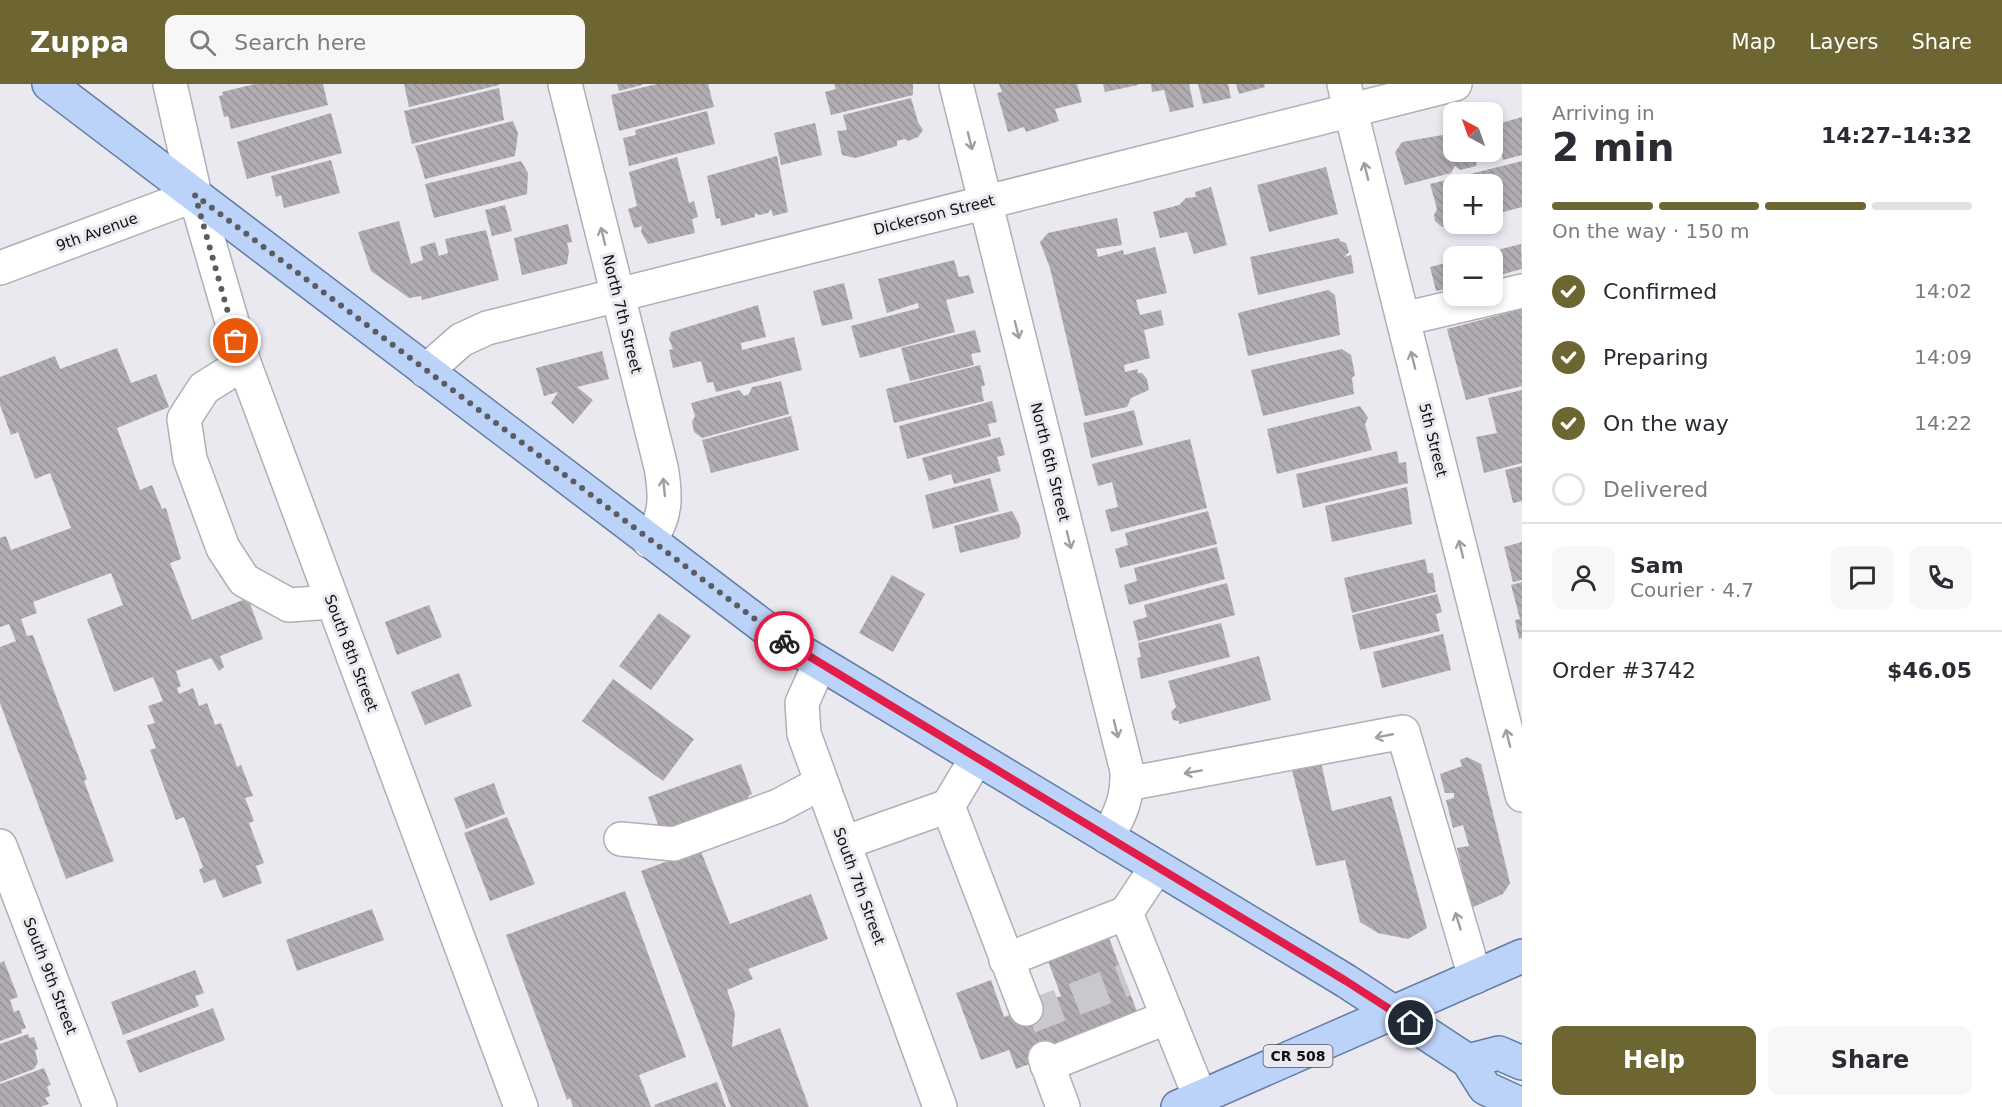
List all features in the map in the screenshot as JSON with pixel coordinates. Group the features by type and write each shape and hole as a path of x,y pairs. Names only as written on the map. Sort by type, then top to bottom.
{"main road":[{"path":"49,84 759,624 819,664 1395,1013 1468,1061 1485,1088 1522,1105"},
{"name":"CR 508","path":"1189,1102 1522,956"},
{"path":"1468,1061 1499,1053 1522,1063"}],"street":[{"name":"South 8th Street","path":"170,84 195,195 244,363 521,1107"},
{"name":"North 7th Street","path":"565,84 664,486 663,518 649,541"},
{"name":"North 6th Street","path":"956,84 1127,771 1122,812 1107,837"},
{"name":"Dickerson Street","path":"426,371 461,340 487,328 986,202 1347,97 1455,84"},
{"name":"5th Street","path":"1347,97 1403,319 1509,689 1522,795"},
{"name":"9th Avenue","path":"0,268 195,195"},
{"path":"1403,319 1522,291"},
{"path":"244,363 204,387 184,419 190,459 223,548 244,580 289,605 332,602"},
{"name":"South 7th Street","path":"819,664 802,703 804,734 940,1107"},
{"path":"1127,784 1403,732 1475,977"},
{"path":"844,843 948,806 976,759"},
{"path":"621,839 674,844 778,806 821,783"},
{"path":"948,806 1026,1009"},
{"name":"South 9th Street","path":"0,846 100,1107"},
{"path":"1006,960 1126,913 1156,868"},
{"path":"1126,913 1137,976 1168,1017 1189,1102"},
{"path":"1063,1107 1046,1061 1168,1017"}],"building":[{"path":"255,84 323,84 328,105 231,129 228,116 224,117 219,96 223,95 222,92"},
{"path":"404,84 499,84 499,85 409,107"},
{"path":"617,84 642,84 642,85 619,91"},
{"path":"657,84 708,84 714,107 619,131 611,95"},
{"path":"834,84 913,84 913,95 831,115 825,92 836,89"},
{"path":"999,84 1077,84 1082,102 1055,109 1059,121 1026,132 1024,127 1008,132 997,93 1002,92"},
{"path":"1103,84 1138,84 1138,85 1105,92"},
{"path":"1151,84 1189,84 1194,107 1170,112 1164,90 1152,92"},
{"path":"1198,84 1228,84 1231,98 1203,104"},
{"path":"1236,84 1264,84 1265,87 1239,94"},
{"path":"499,88 504,120 412,144 404,111"},
{"path":"911,98 918,122 923,130 918,137 908,141 905,139 897,141 897,146 855,158 842,155 837,131 847,130 843,115"},
{"path":"707,111 715,144 629,166 623,138 636,135 635,130"},
{"path":"331,113 342,153 247,179 237,142"},
{"path":"1522,117 1522,155 1503,160 1503,122"},
{"path":"513,121 518,133 515,156 425,179 415,146"},
{"path":"815,123 822,155 781,165 774,133"},
{"path":"1443,135 1443,162 1477,162 1476,166 1460,170 1455,166 1451,173 1405,185 1395,152 1402,142"},
{"path":"777,156 788,212 773,216 771,209 768,213 759,215 755,213 755,217 721,226 720,218 716,219 707,176"},
{"path":"677,157 689,203 694,201 698,217 692,219 695,233 648,244 641,232 642,226 634,228 628,209 637,206 629,172"},
{"path":"331,160 340,193 284,208 281,195 276,197 271,176"},
{"path":"521,161 528,173 527,194 434,218 425,184"},
{"path":"1522,161 1522,207 1503,212 1503,174 1470,174"},
{"path":"1326,167 1338,214 1269,232 1257,185"},
{"path":"1443,181 1443,227 1435,221 1434,215 1437,209 1430,184"},
{"path":"1211,187 1227,245 1194,254 1187,232 1160,238 1153,212 1179,205 1186,198 1196,197 1195,192"},
{"path":"505,205 512,231 492,236 485,210"},
{"path":"1117,218 1122,245 1096,249 1098,257 1123,250 1124,255 1155,247 1167,293 1136,300 1140,315 1161,310 1164,325 1144,330 1150,358 1124,365 1125,372 1138,369 1138,373 1142,373 1147,379 1149,390 1131,398 1127,407 1085,416 1050,268 1040,242 1048,233"},
{"path":"399,221 411,264 423,260 420,247 435,242 439,256 448,253 445,239 486,230 499,280 422,300 421,296 409,298 371,271 358,232"},
{"path":"568,224 572,242 567,243 569,251 567,264 522,275 514,238"},
{"path":"1339,238 1340,241 1346,243 1349,252 1344,257 1351,255 1354,273 1258,295 1250,257"},
{"path":"1521,244 1522,269 1503,274 1503,248"},
{"path":"954,260 959,277 969,275 974,293 946,300 955,332 860,358 851,326 919,308 918,303 887,313 878,279"},
{"path":"1443,264 1443,289 1436,291 1430,267"},
{"path":"844,283 853,319 822,326 813,291"},
{"path":"1328,290 1335,295 1340,335 1248,356 1238,313"},
{"path":"758,305 766,337 741,343 742,350 794,337 802,370 716,392 713,382 707,383 701,361 673,368 669,350 673,349 669,339 671,332"},
{"path":"1522,309 1522,386 1466,400 1447,329"},
{"path":"975,330 981,352 971,354 974,365 910,381 901,348"},
{"path":"117,348 131,383 156,374 169,407 117,428 140,490 152,485 162,509 166,508 181,559 170,563 192,620 248,598 263,639 220,656 224,667 219,671 211,658 176,671 181,686 177,688 179,694 193,688 199,706 207,703 215,725 221,723 237,767 241,765 253,796 245,798 254,821 249,823 264,863 256,866 262,883 223,898 215,879 204,883 199,870 203,867 184,817 176,820 150,750 156,748 147,725 155,723 148,706 163,701 153,677 114,692 87,619 123,605 111,573 33,602 37,613 21,619 27,636 33,635 87,779 84,781 114,861 66,879 0,703 0,647 16,641 9,624 0,627 0,538 6,536 11,550 71,528 50,473 35,479 18,432 11,435 0,405 0,377 55,356 60,369"},
{"path":"1342,349 1351,355 1355,375 1352,378 1354,394 1263,416 1251,370"},
{"path":"602,351 609,379 577,387 593,400 573,424 551,403 558,392 544,396 536,368"},
{"path":"980,365 985,385 981,387 984,401 894,423 886,389"},
{"path":"781,381 789,414 702,438 694,432 692,422 695,416 691,403 739,390 744,396 749,394 752,387"},
{"path":"1522,390 1522,463 1484,473 1476,437 1497,433 1488,398"},
{"path":"992,401 997,422 988,424 991,436 907,459 899,426"},
{"path":"1360,406 1368,418 1365,424 1372,450 1277,474 1267,429"},
{"path":"1134,410 1143,445 1091,458 1083,423"},
{"path":"791,416 799,450 711,473 702,440"},
{"path":"1000,437 1005,455 997,457 1001,471 954,484 951,474 929,481 922,458"},
{"path":"1190,439 1207,508 1111,532 1105,510 1118,507 1112,482 1098,486 1092,464"},
{"path":"1397,451 1399,463 1406,462 1408,483 1303,508 1296,474"},
{"path":"1522,466 1522,501 1513,503 1505,470"},
{"path":"990,478 999,511 933,529 925,495"},
{"path":"1407,487 1412,524 1332,542 1325,506"},
{"path":"1012,511 1019,524 1021,533 1019,538 960,553 954,526"},
{"path":"1208,511 1217,544 1120,568 1115,549 1128,545 1125,533"},
{"path":"1522,542 1522,580 1513,582 1504,547"},
{"path":"1217,547 1225,579 1129,605 1124,585 1137,581 1134,568"},
{"path":"1425,559 1428,573 1433,573 1436,592 1352,613 1344,578"},
{"path":"892,575 925,594 893,652 859,633"},
{"path":"1522,582 1522,638 1519,639 1515,620 1520,619 1511,585"},
{"path":"1227,583 1235,615 1138,641 1133,621 1147,617 1144,605"},
{"path":"1437,594 1442,612 1436,614 1440,631 1360,650 1352,615"},
{"path":"429,605 442,637 397,655 385,622"},
{"path":"659,613 691,636 651,690 619,666"},
{"path":"1221,623 1230,657 1141,679 1137,658 1141,657 1138,643"},
{"path":"1443,634 1451,670 1382,688 1373,652"},
{"path":"1259,656 1271,700 1179,724 1179,721 1173,720 1171,712 1176,707 1168,681"},
{"path":"459,673 472,706 425,725 411,692"},
{"path":"613,679 694,739 663,781 582,721"},
{"path":"1467,757 1481,764 1510,883 1503,894 1471,908 1457,848 1469,846 1463,825 1453,828 1446,800 1454,798 1454,793 1445,793 1440,774 1462,766 1460,760"},
{"path":"1320,758 1332,811 1391,796 1427,928 1408,939 1378,933 1360,922 1345,860 1316,866 1291,766"},
{"path":"741,764 752,794 748,796 751,806 663,838 648,797"},
{"path":"494,783 505,814 466,829 454,798"},
{"path":"507,817 535,884 490,901 464,833"},
{"path":"700,849 730,924 811,894 828,939 748,969 753,979 727,990 735,1013 732,1047 780,1028 809,1107 731,1107 641,871"},
{"path":"625,891 686,1057 639,1075 651,1107 573,1107 570,1098 567,1100 506,935"},
{"path":"372,909 384,940 297,971 286,940"},
{"path":"1109,938 1141,1022 1016,1069 1009,1050 981,1060 956,993 991,980 1004,1017 1061,996 1048,961"},
{"path":"4,961 18,997 10,1000 14,1012 19,1010 26,1028 21,1030 22,1033 0,1041 0,963"},
{"path":"195,970 204,993 195,996 199,1006 123,1035 111,1002"},
{"path":"213,1008 225,1040 139,1073 126,1041"},
{"path":"28,1034 29,1038 34,1037 38,1049 35,1050 38,1062 34,1069 0,1082 0,1044"},
{"path":"44,1068 51,1085 47,1086 50,1096 45,1098 49,1104 40,1107 0,1107 0,1084"},
{"path":"717,1082 726,1107 655,1107 654,1105"}],"tunnel":[{"path":"1029,1017 1125,980"}],"way so far":[{"path":"236,341 195,195 784,641"}],"route":[{"path":"784,641 1346,981 1411,1023"}]}
